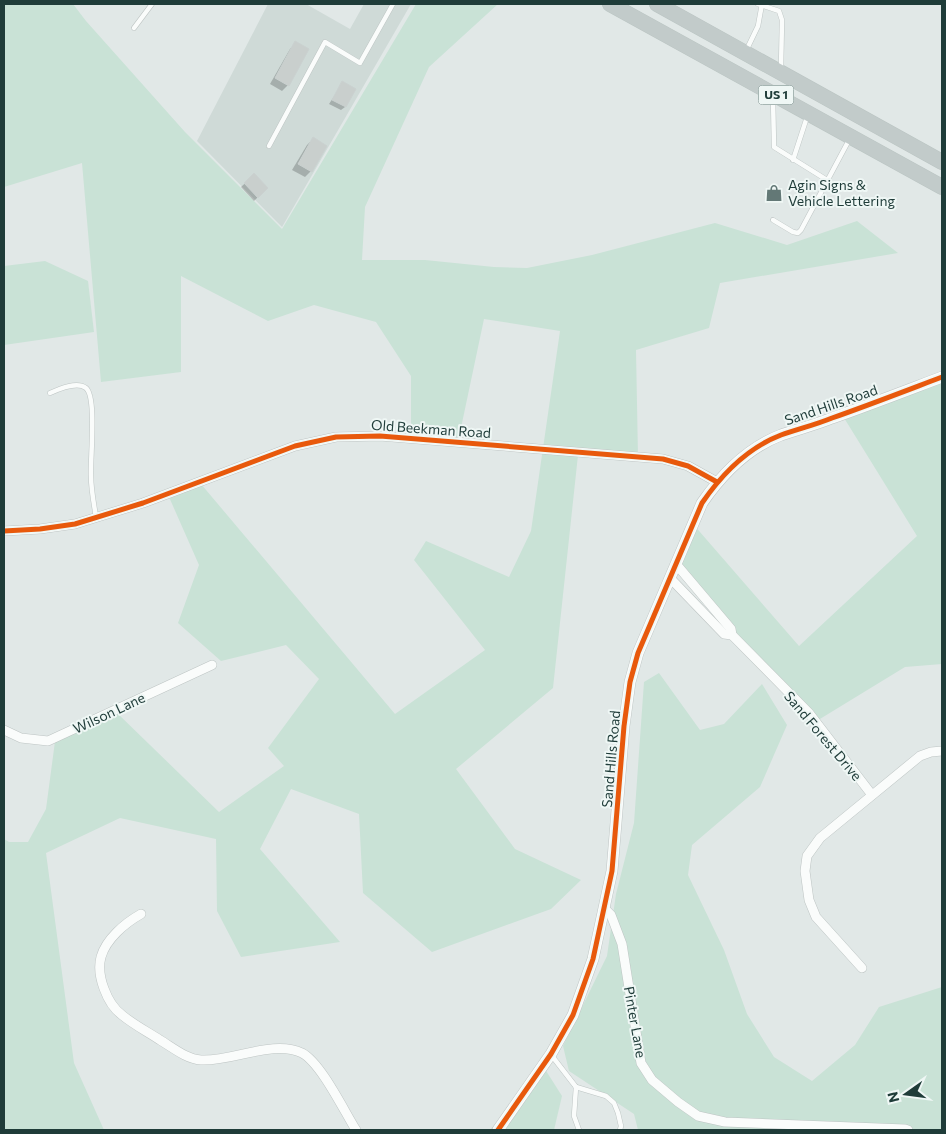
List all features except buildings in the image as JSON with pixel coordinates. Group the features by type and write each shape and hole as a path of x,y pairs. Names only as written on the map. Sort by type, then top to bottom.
{"highway":[{"name":"US 1","path":"610,4 942,187"},
{"name":"US 1","path":"657,4 674,8 746,53 942,162"}],"street":[{"name":"Sand Hills Road","path":"498,1130 551,1054 573,1014 593,959 612,871 624,726 630,682 638,653 702,503 717,482 733,466 749,453 779,436 812,426 942,377"},
{"name":"Old Beekman Road","path":"4,530 40,529 75,524 153,500 295,446 336,437 380,436 663,459 688,466 717,482"},
{"name":"Sand Forest Drive","path":"676,564 731,628 732,635 809,713 872,795"},
{"name":"Sand Forest Drive","path":"670,578 724,634 732,635"},
{"name":"Wilson Lane","path":"4,730 21,738 48,741 212,666"},
{"path":"862,968 816,917 809,900 805,871 807,856 820,838 920,756 942,751"},
{"name":"Pinter Lane","path":"604,908 611,916 622,944 641,1063 652,1080 678,1102 698,1116 725,1122 908,1130"},
{"path":"142,914 118,930 102,954 99,964 102,983 110,1001 120,1014 184,1055 198,1060 217,1060 271,1049 286,1049 302,1053 312,1061 323,1076 356,1130"}],"lane":[{"path":"134,28 152,4"},
{"path":"269,146 325,42 360,63 393,4"},
{"path":"746,53 758,26 761,4 779,11 782,20 781,72"},
{"path":"773,94 774,147 827,180"},
{"path":"793,160 808,113"},
{"path":"773,220 793,232 798,233 801,230 851,137"},
{"path":"50,393 62,388 78,385 90,393 92,427 91,474 96,517"},
{"path":"551,1054 576,1087 606,1096 614,1103 621,1126 620,1130"},
{"path":"576,1087 574,1116 579,1130"}],"shaded area":[{"path":"268,4 306,4 350,29 364,4 411,4 282,227 197,141"}],"green space":[{"path":"4,4 73,4 185,132 282,229 416,4 498,4 429,67 365,207 362,260 425,260 494,267 527,268 592,255 715,223 787,245 857,221 898,253 720,283 709,328 636,350 638,457 578,455 553,688 456,769 515,849 581,880 551,909 432,952 363,893 359,814 291,789 260,849 340,942 241,957 217,911 216,839 120,818 46,853 74,1063 104,1130 4,1130 4,839 9,842 28,842 46,809 56,734 115,711 219,812 284,766 268,748 319,679 286,645 221,661 178,623 199,565 169,497 201,484 395,714 485,650 414,560 426,541 509,577 531,531 560,331 484,319 458,442 411,439 411,376 376,322 314,305 268,321 181,276 181,372 101,382 82,163 4,187"},
{"path":"45,261 88,281 94,332 4,345 4,266"},
{"path":"942,375 942,664 905,667 815,722 674,562 693,524 799,646 917,536 841,413"},
{"path":"659,673 700,730 724,724 762,684 787,725 760,787 692,845 688,875 724,950 747,1014 774,1057 812,1081 855,1045 879,1007 942,987 942,1130 638,1130 634,1114 569,1071 563,1046 607,956 616,894 634,823 644,682"},
{"path":"543,1066 562,1096 554,1130 490,1130"}],"cycle path":[{"path":"498,1130 551,1054 573,1015 593,959 612,871 624,726 630,682 638,653 702,503 736,463 769,440 942,377"},
{"path":"4,531 40,529 75,524 143,503 295,446 336,437 380,436 663,459 688,466 717,482"}],"place":[{"name":"Agin Signs & Vehicle Lettering","path":"774,193"}]}
